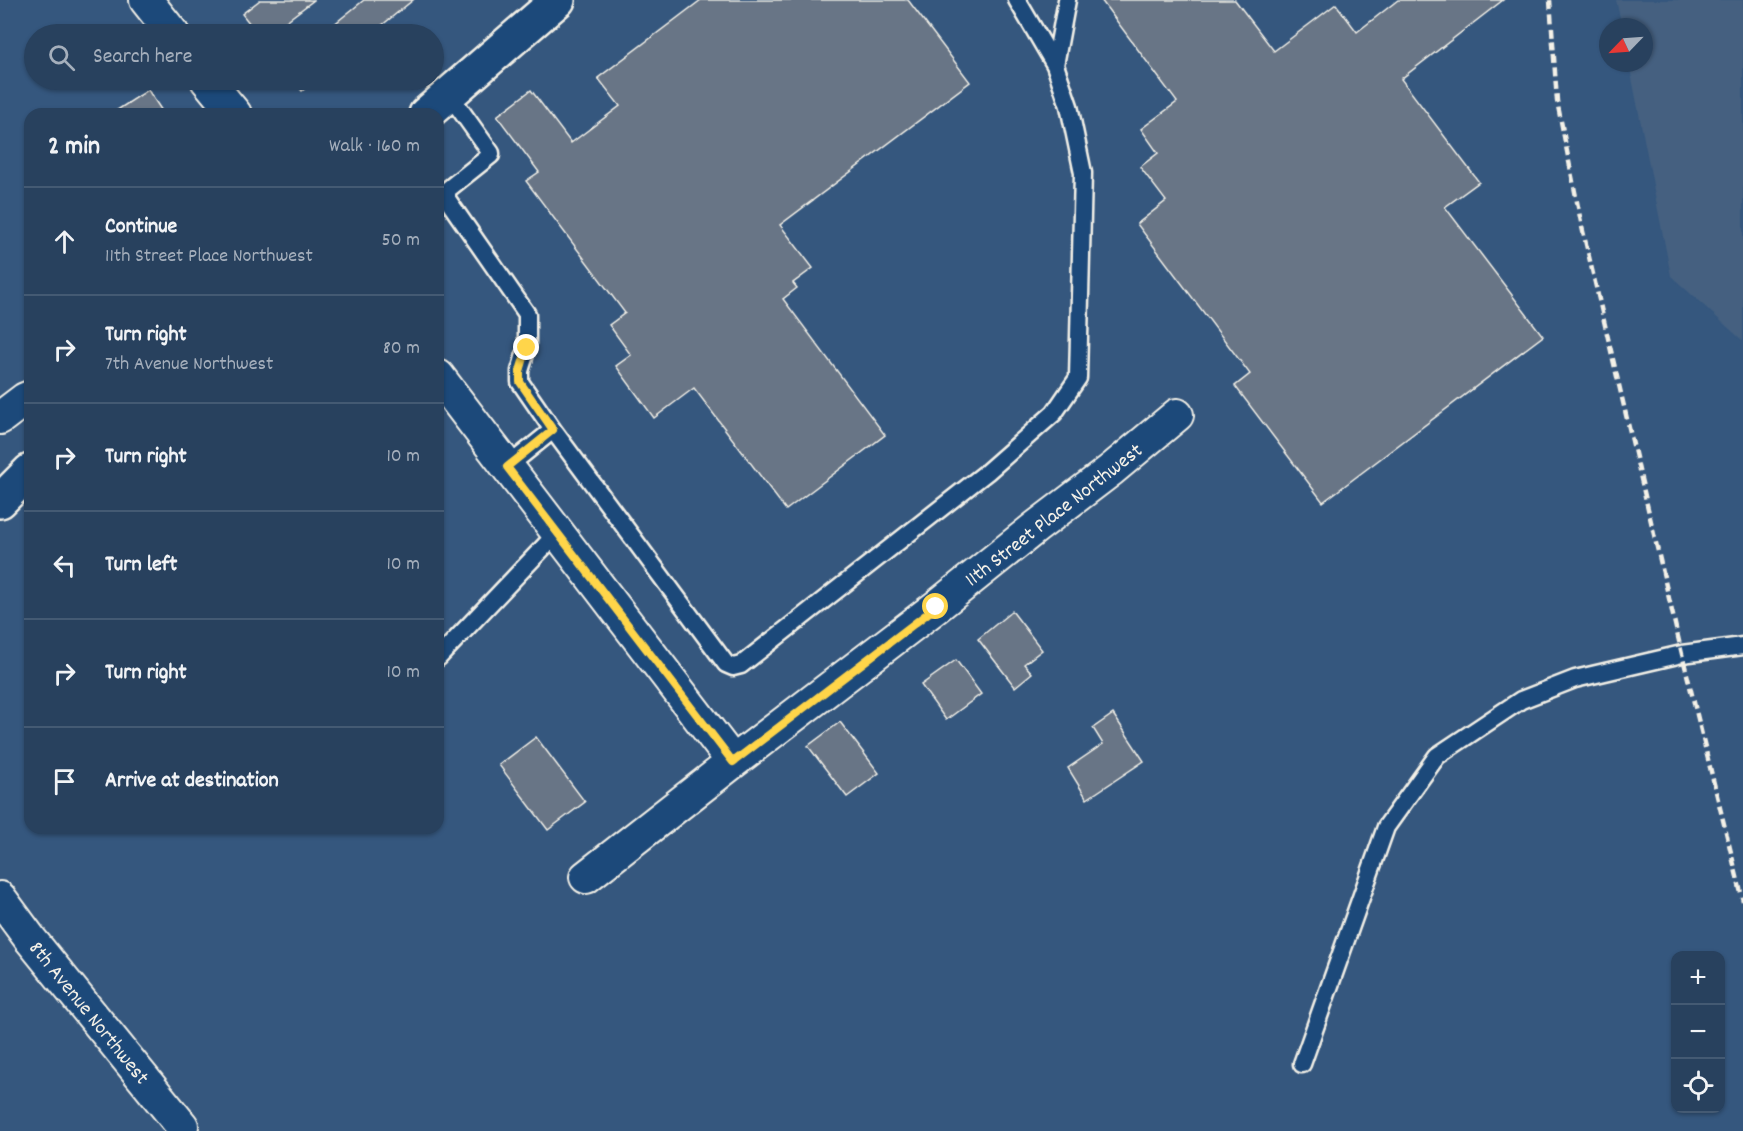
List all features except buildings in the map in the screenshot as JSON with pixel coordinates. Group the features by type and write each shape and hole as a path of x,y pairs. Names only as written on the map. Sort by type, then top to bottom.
{"main road":[{"path":"438,104 558,0"},
{"path":"0,501 24,477"}],"street":[{"path":"146,0 165,24"},
{"path":"215,90 230,108"},
{"path":"444,384 733,762"},
{"path":"0,418 24,400"},
{"name":"11th Street Place Northwest","path":"586,877 936,607 1111,470 1177,415"},
{"name":"8th Avenue Northwest","path":"0,898 31,940 182,1126"}],"lane":[{"path":"444,110 491,153 447,190 447,199 527,314 527,348 520,371 520,382 726,664 733,668 741,665 987,472 1054,413 1078,378 1083,173 1069,106 1055,65 1017,0"},
{"path":"1055,65 1067,0"},
{"path":"507,467 553,430"},
{"path":"444,652 558,532"},
{"path":"1302,1064 1386,827 1437,756 1521,700 1575,679 1682,654 1743,646"}],"shaded area":[{"path":"1616,0 1743,0 1743,341 1671,276 1631,72 1653,72 1653,18 1620,18"}],"railway":[{"path":"1550,0 1557,101 1582,227 1682,654 1743,901"}],"route":[{"path":"527,348 520,371 520,382 553,430 507,467 733,762 936,607"}]}
